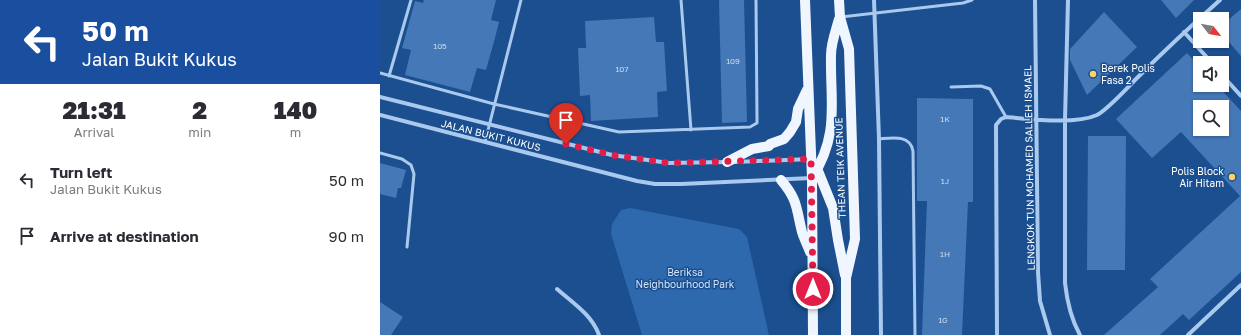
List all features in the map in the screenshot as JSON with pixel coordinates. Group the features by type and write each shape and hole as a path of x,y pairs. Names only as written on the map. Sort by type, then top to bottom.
{"main road":[{"path":"804,0 812,178 813,335"},
{"name":"THEAN TEIK AVENUE","path":"839,0 840,17 849,49 852,126 854,239 846,278 846,335"},
{"path":"812,178 824,156 831,134 831,53 840,17"},
{"path":"727,162 752,149 769,146 770,144 784,139 796,122 798,109 808,88"},
{"path":"811,159 818,169 833,208 846,278"},
{"path":"781,180 790,191 796,202 802,233 813,258"}],"street":[{"path":"874,0 879,139 881,335"},
{"name":"LENGKOK TUN MOHAMED SALLEH ISMAEL","path":"1035,0 1038,280 1040,301 1050,335"},
{"path":"1068,0 1065,120 1065,283 1067,297 1075,326 1080,335"},
{"path":"997,335 996,124 1000,119 1006,117 1065,120 1097,115 1113,102 1184,32 1220,0"},
{"path":"1184,32 1206,56"},
{"path":"1229,83 1241,96"},
{"name":"JALAN BUKIT KUKUS","path":"380,97 612,155 641,160 669,163 811,159"},
{"name":"JALAN BUKIT KUKUS","path":"380,115 637,181 655,184 812,178"},
{"path":"1188,335 1241,285"},
{"path":"557,289 590,318 596,326 599,335"}],"lane":[{"path":"390,76 411,0"},
{"path":"485,142 521,0"},
{"path":"681,0 691,130"},
{"path":"380,73 494,104 620,132 745,128 754,126 757,123 756,0"},
{"path":"840,17 972,0"},
{"path":"951,87 981,86 990,89 1006,117"},
{"path":"879,139 894,138 905,140 912,146 913,151 915,335"},
{"path":"380,153 402,159 411,165 414,174 407,247"}],"green space":[{"name":"Beriksa Neighbourhood Park","path":"630,208 739,229 747,237 769,335 642,335 611,234 612,224 621,210"}],"building":[{"path":"424,0 496,0 491,20 499,22 486,70 477,68 470,92 405,75 411,50 402,48 415,1 423,3"},
{"path":"719,0 744,0 747,122 722,123"},
{"path":"1161,0 1194,0 1176,18"},
{"path":"1241,9 1241,56 1229,42 1229,19"},
{"name":"Berek Polis Fasa 2","path":"1104,12 1137,47 1087,95 1070,60 1070,49"},
{"path":"654,17 656,42 664,42 667,91 657,92 658,117 591,121 590,95 580,96 578,48 586,48 585,21"},
{"name":"Polis Block Air Hitam","path":"1187,53 1193,59 1193,92 1223,92 1241,111 1241,272 1189,320 1183,314 1160,335 1104,335 1158,287 1150,279 1240,196 1181,132 1152,158 1116,119"},
{"path":"917,98 973,99 973,202 968,202 962,335 922,335 927,201 917,201"},
{"path":"1088,136 1126,136 1125,270 1087,270"},
{"path":"380,163 406,170 401,188 398,188 396,198 380,194"},
{"path":"380,302 403,317 391,335 380,335"}],"place":[{"name":"Berek Polis Fasa 2","path":"1093,74"},
{"name":"Polis Block Air Hitam","path":"1232,177"}],"route":[{"path":"566,144 612,155 669,163 811,159 813,289"}]}
